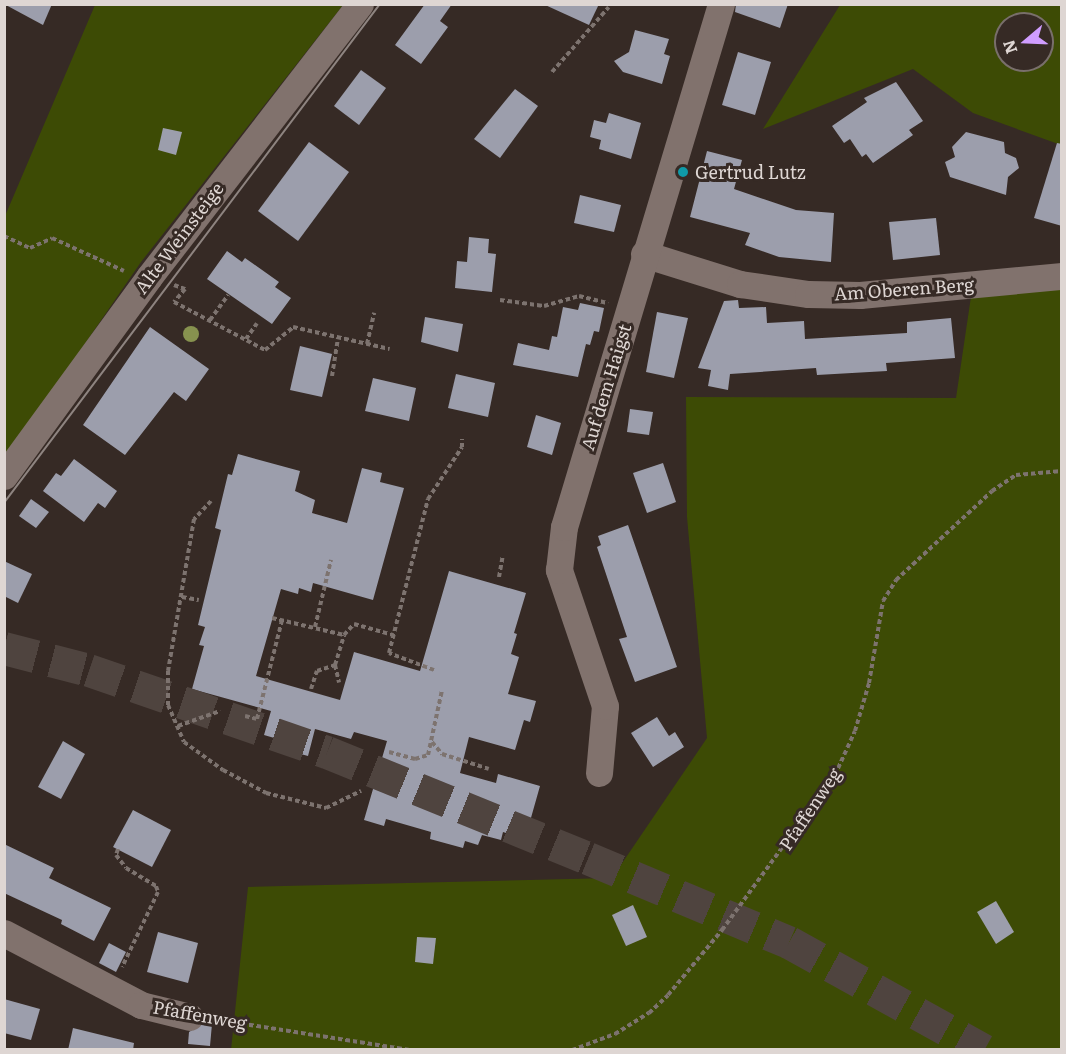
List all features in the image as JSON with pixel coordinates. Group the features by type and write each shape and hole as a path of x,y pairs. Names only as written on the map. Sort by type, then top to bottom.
{"street":[{"name":"Alte Weinsteige","path":"4,476 149,277 360,4"},
{"name":"Auf dem Haigst","path":"599,772 605,706 559,570 564,527 720,4"},
{"name":"Am Oberen Berg","path":"644,254 740,284 808,294 861,295 1062,276"},
{"name":"Pfaffenweg","path":"4,933 141,1005 190,1017"}],"path":[{"path":"552,72 609,7"},
{"path":"4,236 30,248 52,238 133,275"},
{"path":"169,284 185,289 174,302 265,350 293,327 390,349"},
{"path":"210,320 228,295"},
{"path":"500,300 544,306 579,296 629,308"},
{"path":"367,344 374,313"},
{"path":"246,339 257,323"},
{"path":"332,376 338,338"},
{"path":"434,670 389,654 428,499 462,447 462,439"},
{"name":"Pfaffenweg","path":"572,1050 615,1034 649,1013 668,995 722,930 835,776 855,731 869,683 884,601 896,580 992,491 1016,475 1062,471"},
{"path":"210,501 194,519 168,671 168,705 184,742 223,770 266,793 326,808 361,791"},
{"path":"499,577 503,555"},
{"path":"315,627 331,560"},
{"path":"182,597 199,600"},
{"path":"273,618 344,635"},
{"path":"245,716 256,719 282,620"},
{"path":"339,683 335,665 344,635 354,624 393,635"},
{"path":"311,689 317,671 335,665"},
{"path":"389,752 415,759 428,755 442,690"},
{"path":"177,726 220,711"},
{"path":"432,741 442,754 489,769"},
{"path":"111,989 158,892 156,886 126,868 116,855 118,849"},
{"name":"Pfaffenweg","path":"190,1017 410,1050"}],"green space":[{"path":"95,5 343,5 141,262 5,460 5,216"},
{"path":"840,5 1061,5 1061,145 973,113 913,69 763,129"},
{"path":"1061,277 1061,1049 231,1050 248,887 612,878 707,738 687,517 686,397 956,398 973,283"}],"building":[{"path":"4,4 52,4 43,25"},
{"path":"425,4 452,4 440,21 448,27 421,64 395,45"},
{"path":"543,4 599,4 589,25"},
{"path":"736,4 788,4 780,28 735,12"},
{"path":"635,30 669,39 664,54 670,56 662,84 623,72 614,61 629,52"},
{"path":"738,52 771,62 755,115 722,105"},
{"path":"361,70 386,88 359,125 334,106"},
{"path":"896,82 923,121 909,130 913,135 873,163 866,154 862,157 850,139 844,143 832,126 867,102 864,98"},
{"path":"515,89 538,106 500,158 474,139"},
{"path":"609,113 641,123 631,159 599,149 601,140 590,137 594,120 606,123"},
{"path":"163,128 182,132 176,155 158,150"},
{"path":"966,132 1004,142 1005,153 1016,158 1019,168 1008,177 1006,195 950,177 945,162 955,157 952,147"},
{"path":"309,142 349,172 298,241 258,211"},
{"path":"1057,143 1062,144 1062,226 1034,218"},
{"path":"707,151 742,160 734,189 796,210 834,213 831,262 779,257 745,245 750,233 690,217"},
{"path":"580,195 621,205 614,232 574,223"},
{"path":"936,218 940,255 893,260 889,222"},
{"path":"469,237 489,239 488,253 496,254 492,292 455,288 457,261 467,262"},
{"path":"227,251 242,262 245,258 279,282 275,287 291,298 272,324 207,279"},
{"path":"738,300 739,308 766,307 767,323 804,321 805,339 907,333 907,322 951,318 955,358 886,363 887,371 817,375 816,368 730,374 728,390 708,386 711,370 698,368 724,301"},
{"path":"580,303 604,308 599,332 594,331 590,345 586,344 578,377 513,365 518,343 549,350 552,336 557,337 563,307 578,310"},
{"path":"657,312 688,318 674,378 646,372"},
{"path":"425,317 463,324 458,352 421,342"},
{"path":"150,327 209,369 186,401 174,392 125,455 83,425"},
{"path":"300,346 332,354 322,397 290,390"},
{"path":"456,374 495,383 488,417 448,408"},
{"path":"373,378 416,388 409,421 365,411"},
{"path":"630,409 653,412 649,435 627,432"},
{"path":"536,415 561,423 552,455 527,447"},
{"path":"238,454 300,471 295,491 315,500 312,513 347,523 362,468 382,473 380,482 404,488 373,600 313,583 311,592 299,588 298,594 281,589 256,676 340,700 354,652 420,671 449,571 526,593 514,633 517,634 511,654 519,657 508,694 536,701 530,722 524,720 515,750 469,737 460,773 496,783 498,774 540,786 525,839 503,832 501,840 482,835 478,845 465,841 463,848 430,839 431,832 386,819 384,826 364,820 387,741 354,732 351,739 315,729 308,756 286,750 288,742 264,735 271,711 192,689 204,646 199,645 205,627 198,625 221,530 215,528 228,474 232,475"},
{"path":"74,459 117,491 105,508 98,503 84,522 43,491 56,473 61,476"},
{"path":"663,463 676,502 647,513 633,473"},
{"path":"31,499 49,512 36,528 19,516"},
{"path":"628,525 677,667 635,682 619,639 627,637 597,547 601,545 598,536"},
{"path":"4,561 32,574 18,603 4,596"},
{"path":"657,717 669,736 675,732 684,747 653,767 631,733"},
{"path":"63,741 85,754 61,799 38,787"},
{"path":"133,810 171,830 152,867 113,847"},
{"path":"4,844 54,868 49,878 111,908 94,941 61,924 62,920 4,893"},
{"path":"996,901 1014,932 996,944 977,912"},
{"path":"633,905 647,937 626,946 612,915"},
{"path":"158,932 198,943 188,983 147,972"},
{"path":"417,937 436,938 433,964 415,962"},
{"path":"109,943 126,952 116,972 99,963"},
{"path":"4,999 40,1009 31,1040 4,1033"},
{"path":"204,1023 212,1024 210,1046 188,1044 189,1032"},
{"path":"73,1028 134,1043 133,1050 68,1050"}],"tunnel":[{"path":"4,648 89,670 327,752 588,858 789,942 984,1050"}],"tram line":[{"path":"4,503 380,4"}],"place":[{"name":"Gertrud Lutz","path":"683,172"}]}
